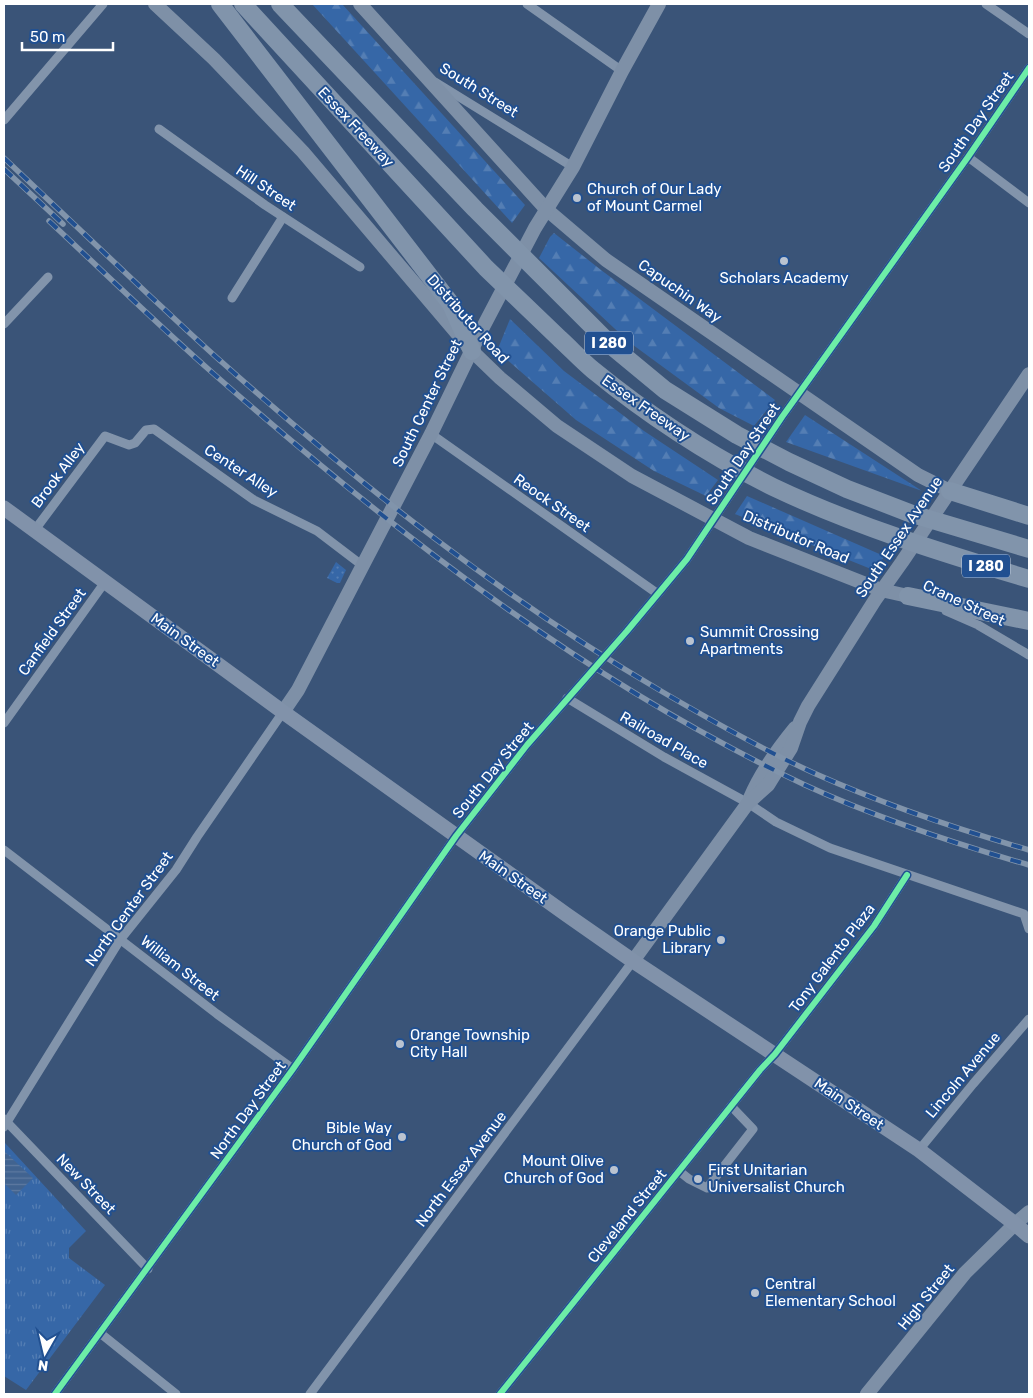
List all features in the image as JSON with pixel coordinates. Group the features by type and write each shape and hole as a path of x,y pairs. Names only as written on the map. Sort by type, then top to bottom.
{"highway":[{"path":"220,4 451,304 472,351"},
{"name":"Essex Freeway","path":"243,4 486,268 592,369 650,413 713,454 773,486 827,510 899,538 1029,579"},
{"name":"Essex Freeway","path":"280,4 475,209 612,347 665,390 737,435 847,489 912,514 1029,549"},
{"path":"947,496 1029,516"},
{"path":"908,596 1029,621"}],"main road":[{"name":"Distributor Road","path":"155,4 214,59 303,152 472,351 500,378 557,426 632,476 749,538 881,590"},
{"name":"South Street","path":"360,4 427,76"},
{"name":"South Center Street","path":"283,712 298,690 363,566 535,228 573,167 659,4"},
{"name":"Capuchin Way","path":"427,76 546,209 606,260 947,496"},
{"name":"South Essex Avenue","path":"632,961 748,803 768,785 792,748 800,722 808,706 881,590 1029,374"},
{"name":"Main Street","path":"4,508 283,712 632,961 918,1150 1029,1236"},
{"name":"Crane Street","path":"881,590 908,596"},
{"name":"High Street","path":"867,1394 966,1273 1029,1212"}],"street":[{"path":"4,120 102,4"},
{"path":"527,4 622,71"},
{"path":"986,4 1029,34"},
{"name":"South Day Street","path":"456,836 527,745 687,559 782,418 1029,68"},
{"name":"South Street","path":"427,76 573,167"},
{"name":"Hill Street","path":"159,130 360,267"},
{"path":"968,157 1029,203"},
{"path":"232,298 284,217"},
{"path":"4,324 48,277"},
{"name":"Center Alley","path":"105,436 129,446 135,443 146,430 154,429 254,500 317,531 363,566"},
{"name":"Reock Street","path":"431,434 658,594"},
{"name":"Brook Alley","path":"34,531 105,436"},
{"path":"4,500 4,508"},
{"name":"Canfield Street","path":"4,723 105,582"},
{"name":"Crane Street","path":"908,596 978,625 1029,655"},
{"name":"Railroad Place","path":"567,698 664,757 748,803"},
{"name":"North Center Street","path":"5,1122 120,940 176,870 283,712"},
{"path":"748,803 776,822 830,848 1024,914 1029,929"},
{"name":"North Day Street","path":"55,1394 293,1069 456,836"},
{"name":"William Street","path":"4,850 217,1014 293,1069"},
{"name":"Tony Galento Plaza","path":"774,1054 874,926 907,875"},
{"name":"North Essex Avenue","path":"310,1394 632,961"},
{"name":"Lincoln Avenue","path":"918,1150 1029,1019"},
{"name":"Cleveland Street","path":"500,1394 774,1054"},
{"path":"679,1171 689,1179 707,1188 753,1129 731,1106"},
{"name":"New Street","path":"5,1122 148,1269"},
{"path":"100,1333 176,1394"}],"green space":[{"path":"312,4 342,4 525,205 512,223"},
{"path":"554,233 775,400 754,426 719,408 629,342 539,258"},
{"path":"510,319 564,371 644,431 718,480 706,496 654,471 576,420 497,351"},
{"path":"805,415 922,491 786,442"},
{"path":"747,496 884,556 876,571 735,514"},
{"path":"336,562 346,570 340,583 327,578"},
{"path":"5,1143 86,1231 69,1248 69,1258 105,1285 26,1390 4,1376"}],"shaded area":[{"path":"4,1151 33,1178 16,1195 4,1183"}],"railway":[{"path":"4,158 196,339 275,409 435,538 546,618 680,702 796,765 895,806 948,825 1029,850"},
{"path":"4,169 63,224"},
{"path":"49,221 194,356 283,434 424,547 496,601 570,652 647,700 725,745 805,785 916,829 1029,865"}],"cycle path":[{"path":"55,1394 293,1069 456,836 527,745 687,559 782,417 968,157 1029,68"},
{"path":"500,1394 760,1070 775,1054 874,926 907,875"}],"place":[{"name":"Church of Our Lady of Mount Carmel","path":"577,198"},
{"name":"Scholars Academy","path":"784,261"},
{"name":"Summit Crossing Apartments","path":"690,641"},
{"name":"Orange Public Library","path":"721,940"},
{"name":"Orange Township City Hall","path":"400,1044"},
{"name":"Bible Way Church of God","path":"402,1137"},
{"name":"Mount Olive Church of God","path":"614,1170"},
{"name":"First Unitarian Universalist Church","path":"698,1179"},
{"name":"Central Elementary School","path":"755,1293"}]}
